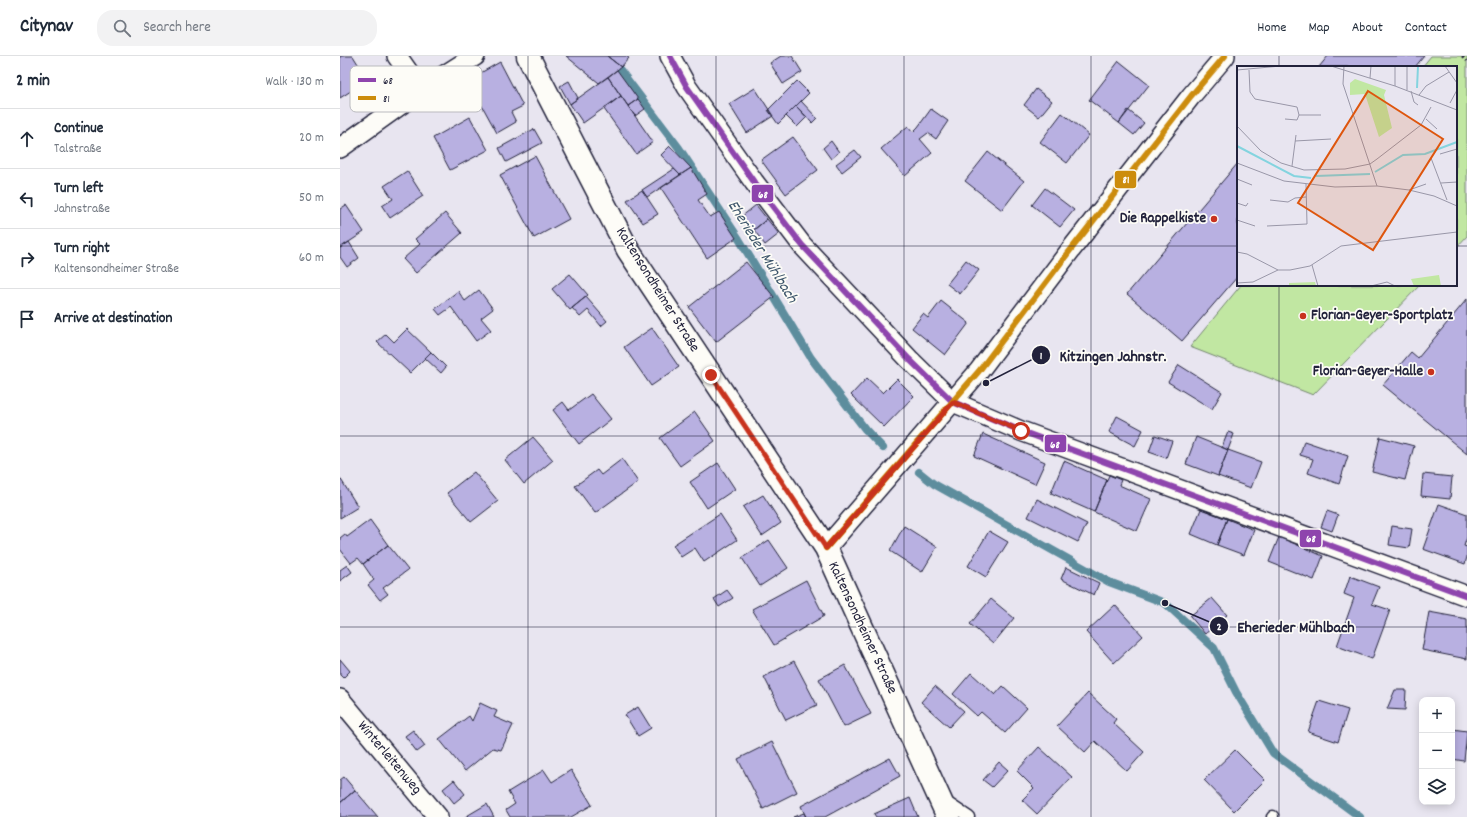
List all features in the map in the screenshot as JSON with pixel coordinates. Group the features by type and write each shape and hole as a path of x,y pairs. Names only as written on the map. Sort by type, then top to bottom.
{"main road":[{"name":"Kaltensondheimer Straße","path":"528,56 628,250 826,548 944,807"}],"street":[{"path":"397,56 404,66"},
{"path":"459,66 475,56"},
{"path":"670,56 687,88 754,182 802,245 909,360 953,402 1021,431 1467,596"},
{"path":"826,548 979,371 1069,252 1186,102 1225,56"},
{"path":"340,148 390,112"},
{"name":"Winterleitenweg","path":"340,699 438,817"}],"lane":[{"path":"944,807 969,817"}],"path":[{"path":"1462,56 1467,61"}],"green space":[{"path":"1431,56 1467,56 1467,236 1457,247 1457,66 1423,66"},
{"name":"Florian-Geyer-Sportplatz","path":"1240,286 1419,286 1313,395 1190,347"}],"building":[{"path":"340,56 353,56 359,66 350,66 350,92 340,98"},
{"path":"566,56 607,56 621,67 599,83"},
{"path":"607,56 626,56 629,58 621,67"},
{"path":"781,56 792,56 802,72 783,84 770,63"},
{"path":"1328,56 1424,56 1416,66 1320,66"},
{"path":"1119,61 1149,85 1119,123 1089,100"},
{"path":"500,62 523,106 511,112 516,122 497,133 482,106 482,72"},
{"path":"617,70 638,99 628,106 608,77"},
{"path":"608,77 621,96 583,123 570,104"},
{"path":"569,81 578,98 570,104 560,86"},
{"path":"797,81 809,93 778,124 768,110"},
{"path":"755,88 773,116 747,133 729,104"},
{"path":"1036,89 1052,101 1039,117 1024,105"},
{"path":"621,96 653,142 636,154 604,109"},
{"path":"638,99 645,109 635,116 628,106"},
{"path":"801,101 817,118 812,123 796,106"},
{"path":"796,106 807,117 797,127 786,116"},
{"path":"931,109 948,121 936,139 928,133 920,139 932,153 905,176 881,149 908,126 913,132"},
{"path":"1128,110 1144,123 1134,135 1119,123"},
{"path":"1062,113 1089,135 1067,163 1040,142"},
{"path":"470,117 488,150 450,170 433,138"},
{"path":"534,129 542,143 506,162 499,148"},
{"path":"793,137 818,170 786,194 761,160"},
{"path":"831,141 839,152 831,159 823,148"},
{"path":"670,146 691,168 680,175 661,155"},
{"path":"855,150 861,157 842,172 836,164"},
{"path":"988,152 1024,181 1002,210 965,181"},
{"path":"535,156 569,219 534,238 500,175"},
{"name":"Die Rappelkiste","path":"1237,164 1237,277 1182,341 1127,294"},
{"path":"691,168 707,194 698,200 710,217 719,212 736,238 707,258 661,188"},
{"path":"674,169 680,175 647,197 642,190"},
{"path":"407,171 423,196 390,218 382,206 393,199 384,186"},
{"path":"1045,188 1074,210 1060,227 1032,205"},
{"path":"642,190 658,214 643,223 627,200"},
{"path":"346,205 364,232 340,248 340,209"},
{"path":"756,205 767,219 752,231 741,217"},
{"path":"445,213 462,233 416,273 403,259 420,244 415,239"},
{"path":"767,219 779,234 765,245 754,230"},
{"path":"349,242 359,258 347,267 340,257 340,248"},
{"path":"966,260 979,270 960,294 947,284"},
{"path":"746,262 774,297 716,342 689,307"},
{"path":"570,274 588,295 570,310 552,289"},
{"path":"479,290 493,309 481,318 491,330 476,341 451,307 440,315 435,309 458,291 465,301"},
{"path":"586,297 607,321 601,326 588,310 580,317 572,308"},
{"name":"Florian-Geyer-Halle","path":"1467,299 1467,454 1383,385 1411,352 1418,358"},
{"path":"941,301 969,323 945,355 912,328 923,314 928,318"},
{"path":"652,328 679,367 651,386 624,347"},
{"path":"407,329 431,352 410,373 377,342 386,334 394,342"},
{"path":"431,352 446,367 441,373 425,358"},
{"path":"1179,365 1222,392 1212,409 1168,382"},
{"path":"867,378 883,393 897,379 914,396 884,427 851,395"},
{"path":"591,394 611,419 579,444 553,410 563,402 569,410"},
{"path":"695,412 715,441 680,466 660,438"},
{"path":"1117,416 1143,430 1135,446 1109,432"},
{"path":"1228,432 1234,434 1228,450 1222,447"},
{"path":"983,434 1045,462 1035,484 974,456"},
{"path":"1155,435 1172,441 1166,458 1149,452"},
{"path":"533,437 553,460 524,484 505,460"},
{"path":"1196,437 1228,450 1218,476 1186,464"},
{"path":"1380,437 1414,446 1405,480 1372,472"},
{"path":"1304,441 1348,456 1339,484 1308,473 1313,459 1300,455"},
{"path":"1228,450 1261,462 1251,488 1218,476"},
{"path":"622,459 638,482 595,513 575,486 597,470 601,475"},
{"path":"1064,461 1107,480 1094,512 1051,493"},
{"path":"718,463 735,489 707,508 690,482"},
{"path":"474,472 498,501 471,522 447,493"},
{"path":"1423,474 1452,477 1450,499 1421,496"},
{"path":"1109,475 1121,480 1119,485 1151,499 1137,531 1094,512"},
{"path":"340,478 358,507 340,518"},
{"path":"763,495 781,523 762,536 743,507"},
{"path":"1037,499 1087,524 1078,542 1028,517"},
{"path":"1439,504 1467,514 1467,537 1464,546 1467,547 1467,557 1465,564 1423,549"},
{"path":"1201,509 1227,519 1217,545 1191,534"},
{"path":"1327,511 1338,515 1332,531 1321,527"},
{"path":"720,514 737,540 704,562 695,548 681,557 673,545"},
{"path":"1227,519 1254,530 1244,555 1217,545"},
{"path":"370,520 388,545 363,564 358,558 351,563 340,549 340,538 345,534 347,537"},
{"path":"904,526 937,547 922,572 890,551"},
{"path":"1392,526 1412,529 1409,548 1389,545"},
{"path":"989,531 1008,542 986,577 968,566"},
{"path":"1279,537 1323,556 1314,580 1269,562"},
{"path":"769,540 788,568 760,586 742,558"},
{"path":"388,545 408,570 383,588 388,594 380,600 368,585 374,580 363,564"},
{"path":"347,565 352,572 340,581 340,570"},
{"path":"1066,567 1099,583 1094,595 1061,579"},
{"path":"1350,576 1379,587 1372,604 1390,610 1372,659 1337,646 1354,598 1344,594"},
{"path":"806,580 824,616 774,645 752,609"},
{"path":"727,590 733,598 719,607 714,599"},
{"path":"1212,598 1227,615 1205,634 1190,616"},
{"path":"991,599 1014,618 993,644 970,624"},
{"path":"1115,605 1143,636 1114,663 1086,632"},
{"path":"1429,612 1467,619 1467,659 1422,650"},
{"path":"340,659 350,671 343,678 340,675"},
{"path":"794,661 817,705 786,720 764,677"},
{"path":"845,665 871,714 844,727 819,679"},
{"path":"971,673 995,695 1003,686 1027,708 1005,733 981,712 977,716 953,694"},
{"path":"935,686 964,711 949,727 921,702"},
{"path":"1395,690 1406,690 1405,710 1387,709"},
{"path":"1088,693 1116,719 1113,723 1144,752 1127,771 1095,741 1085,752 1057,726"},
{"path":"1319,701 1348,710 1338,742 1308,732"},
{"path":"480,703 497,711 494,717 513,725 501,750 493,748 465,771 439,739 469,716 472,721"},
{"path":"638,707 651,728 638,736 625,715"},
{"path":"1455,729 1467,731 1464,761 1455,760"},
{"path":"413,730 425,746 417,752 405,736"},
{"path":"772,742 797,792 763,809 738,759"},
{"path":"1039,747 1072,777 1037,814 1022,800 1034,788 1017,771"},
{"path":"1235,750 1265,780 1234,811 1204,780"},
{"path":"890,758 900,776 825,817 806,817 801,806"},
{"path":"999,762 1008,770 992,787 983,780"},
{"path":"544,770 552,782 571,770 592,805 571,817 510,817 506,810 515,804 508,792"},
{"path":"344,777 355,790 340,803 340,780"},
{"path":"454,780 465,794 454,803 443,789"},
{"path":"355,790 378,817 340,817 340,803"},
{"path":"910,798 918,817 876,817 874,814"},
{"path":"487,804 494,817 465,817"},
{"path":"804,813 806,817 793,817"}],"waterway":[{"name":"Eherieder Mühlbach","path":"620,70 679,148 739,239 811,358 865,429 883,448"},
{"name":"Eherieder Mühlbach","path":"919,472 934,484 1109,582 1165,603 1214,648 1236,692 1273,753 1360,817"}],"transit line":[{"name":"68","path":"670,56 687,87 754,182 802,245 909,359 953,402 1021,431 1467,596"},
{"name":"81","path":"826,548 979,371 1069,252 1191,96 1225,56"}],"place":[{"name":"Die Rappelkiste","path":"1214,219"},
{"name":"Florian-Geyer-Sportplatz","path":"1303,316"},
{"name":"Florian-Geyer-Halle","path":"1431,372"},
{"name":"Kitzingen Jahnstr.","path":"986,383"},
{"name":"Eherieder Mühlbach","path":"1165,603"}],"route":[{"path":"711,375 826,548 953,402 1021,431"}]}
